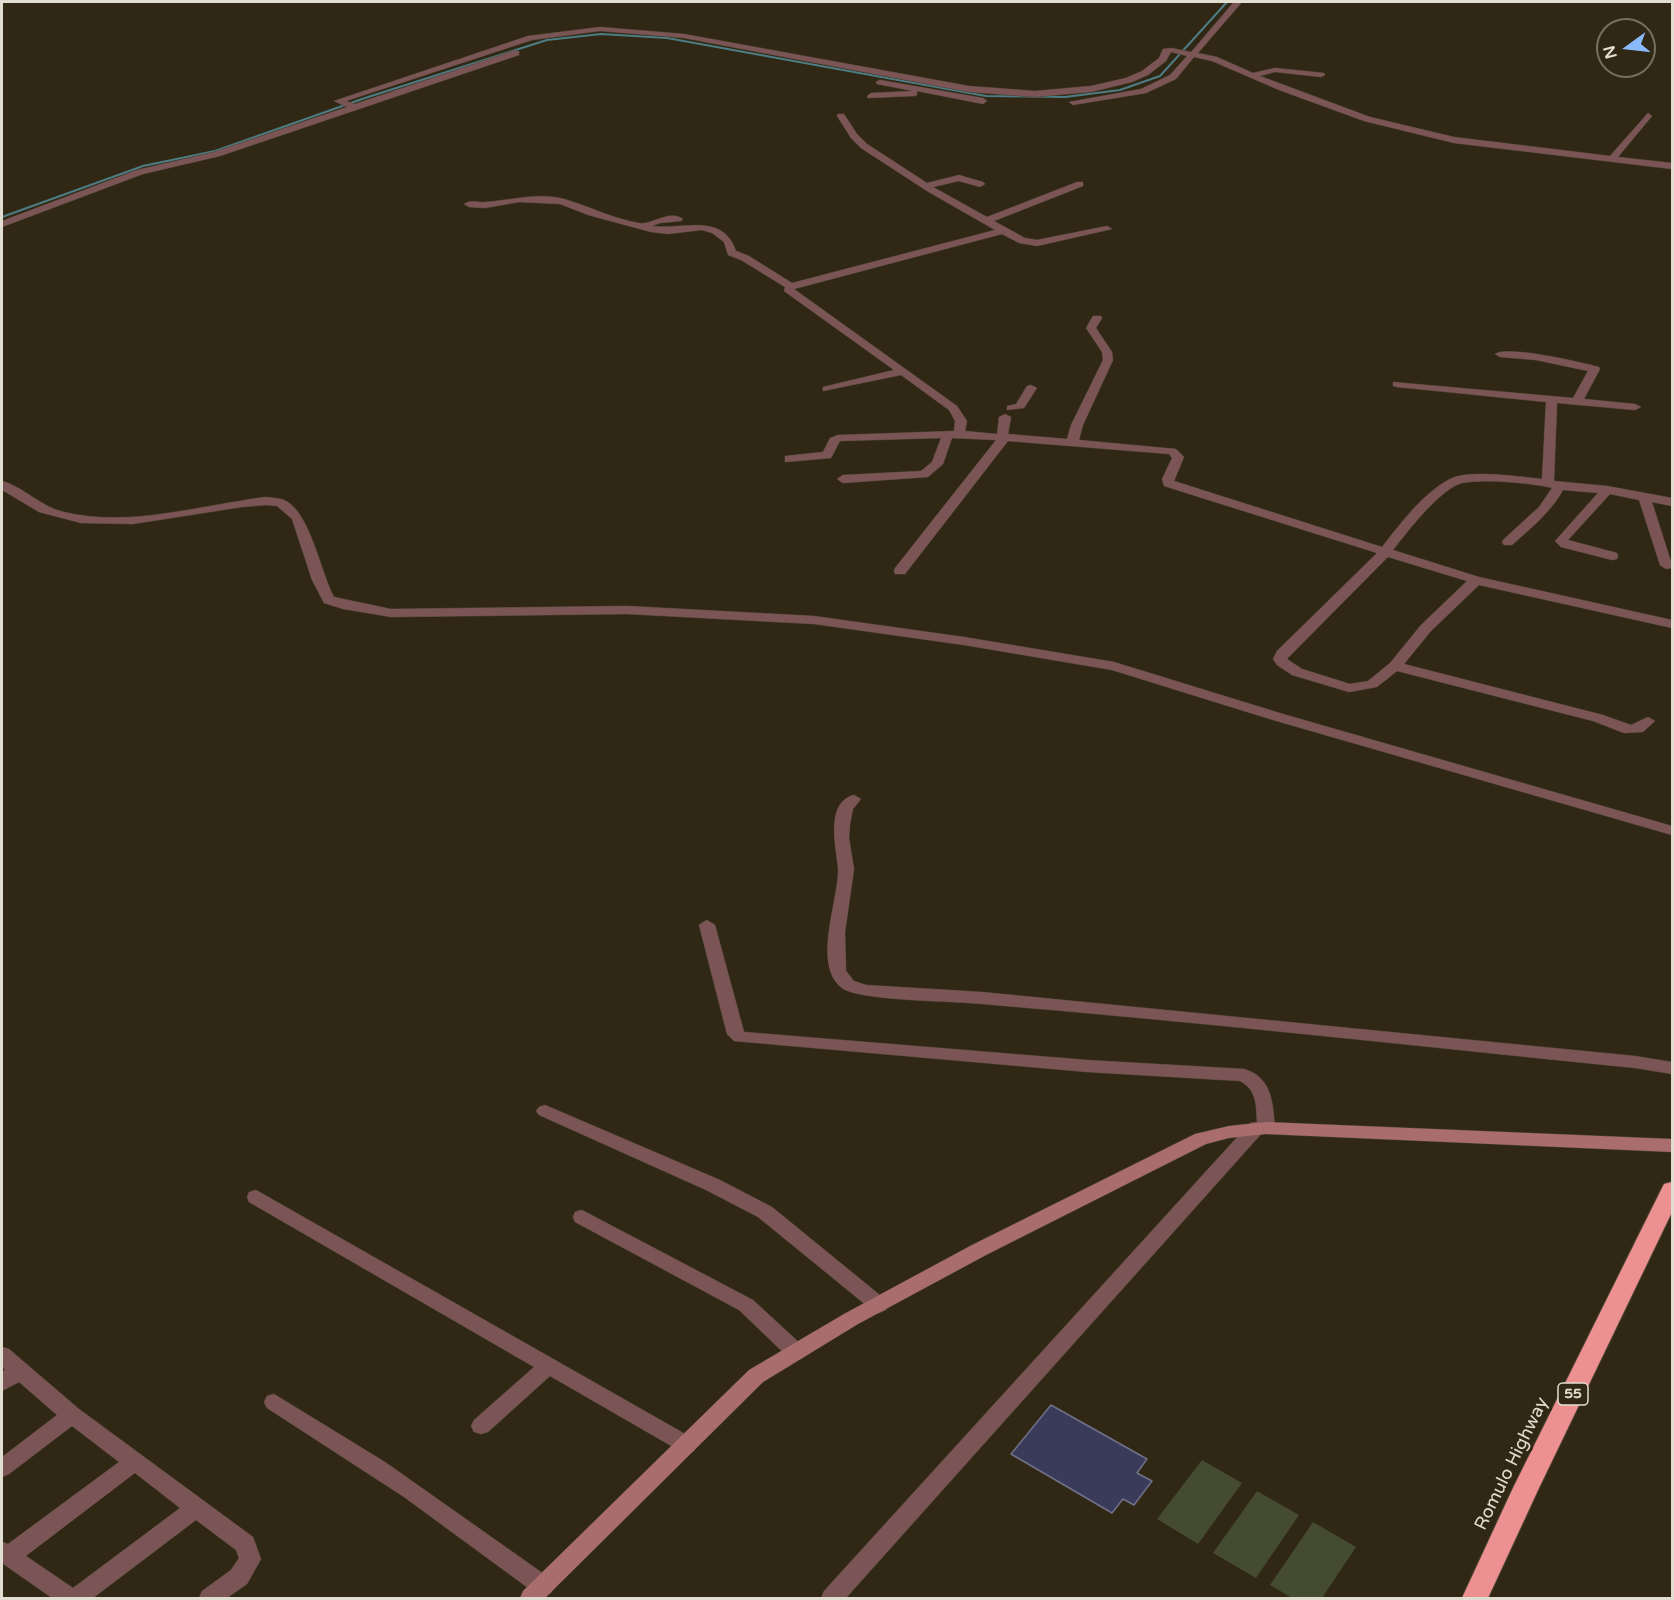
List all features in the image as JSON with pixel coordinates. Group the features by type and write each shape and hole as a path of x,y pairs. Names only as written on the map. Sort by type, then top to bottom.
{"highway":[{"name":"Romulo Highway","path":"1474,1599 1672,1191"}],"street":[{"path":"1062,103 1113,97 1161,84 1173,77 1206,36 1238,2"},
{"path":"354,107 338,101 520,41 540,36 591,30 632,30 677,35 969,89 1035,94 1091,89 1129,80 1145,73 1163,59 1166,51 1174,50 1192,53 1341,110 1448,138 1672,166"},
{"path":"2,224 140,172 217,154 528,49 560,42 610,37 685,45 990,102"},
{"path":"1253,75 1275,70 1321,75"},
{"path":"871,96 923,91"},
{"path":"1022,103 1039,104"},
{"path":"841,116 854,136 864,146 926,186 1022,241 1037,243 1107,229"},
{"path":"1611,160 1648,116"},
{"path":"926,186 959,178 980,184"},
{"path":"985,221 1080,184"},
{"path":"469,204 485,205 519,199 561,201 591,213 661,231 702,227 715,231 728,241 732,253 745,258 791,286 1002,231"},
{"path":"644,226 659,220 678,219"},
{"path":"791,286 788,290 953,408 961,421 937,465 924,474 843,479"},
{"path":"1072,442 1077,425 1108,360 1107,352 1091,328 1097,318"},
{"path":"1500,354 1536,357 1595,369 1577,401"},
{"path":"826,389 901,372"},
{"path":"1397,384 1635,407"},
{"path":"900,571 1004,437 1008,412 1020,406 1031,388"},
{"path":"1508,542 1537,516 1556,494 1553,485 1552,399"},
{"path":"789,459 827,455 834,440 838,438 954,434 1172,451 1178,457 1168,479 1172,485 1476,580 1672,624"},
{"path":"1476,580 1426,628 1395,666 1372,684 1349,688 1298,672 1280,659 1282,654 1342,598 1430,500 1455,481 1486,478 1607,490 1672,502"},
{"path":"2,484 32,504 59,516 83,521 123,521 266,501 280,503 290,508 298,518 318,580 329,600 343,605 391,613 627,610 814,620 964,641 1114,666 1278,717 1672,831"},
{"path":"1607,490 1561,541 1612,556"},
{"path":"1644,496 1666,565"},
{"path":"1395,666 1598,718 1629,730 1645,727 1648,721"},
{"path":"854,800 846,808 842,824 841,838 846,869 837,932 838,971 848,985 865,990 994,999 1623,1061 1672,1068"},
{"path":"707,925 735,1034 740,1037 1087,1066 1244,1075 1253,1080 1264,1096 1261,1128 832,1599"},
{"path":"545,1112 713,1185 765,1212 879,1305"},
{"path":"274,1402 346,1446 428,1502 537,1592 756,1376 979,1250 1201,1139 1229,1132 1261,1128 1672,1146"},
{"path":"256,1197 687,1445"},
{"path":"582,1217 746,1305 796,1352"},
{"path":"2,1355 72,1415 245,1544 250,1559 238,1577 210,1599"},
{"path":"481,1426 548,1365"},
{"path":"2,1383 20,1370"},
{"path":"2,1468 72,1415"},
{"path":"69,1599 5,1554 134,1462"},
{"path":"77,1599 197,1507"}],"green space":[{"path":"1202,1460 1242,1483 1198,1544 1157,1519"},
{"path":"1257,1491 1299,1515 1256,1578 1213,1553"},
{"path":"1313,1522 1356,1547 1322,1598 1292,1598 1270,1585"}],"building":[{"path":"1051,1405 1147,1459 1137,1473 1152,1481 1134,1505 1123,1499 1112,1513 1011,1454"}],"waterway":[{"path":"2,217 143,166 215,151 365,98 547,40 601,34 667,38 986,96 1065,97 1120,90 1160,76 1227,2"}]}
